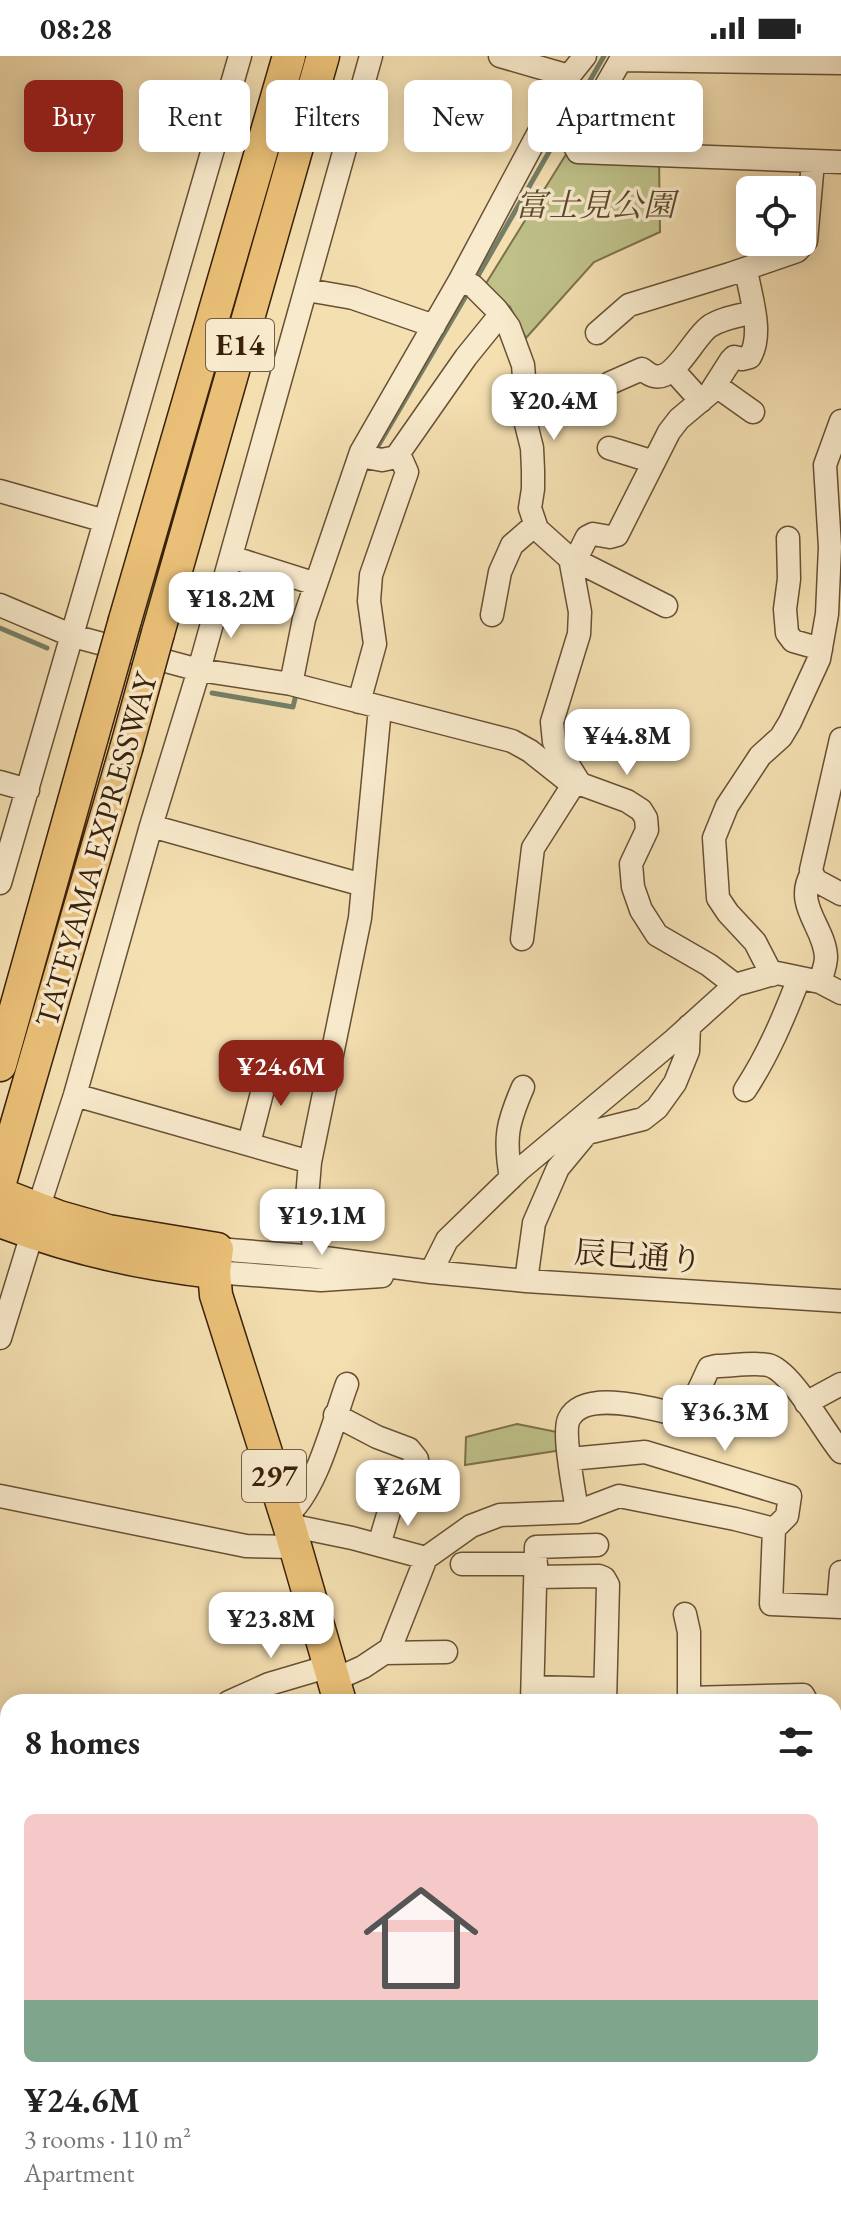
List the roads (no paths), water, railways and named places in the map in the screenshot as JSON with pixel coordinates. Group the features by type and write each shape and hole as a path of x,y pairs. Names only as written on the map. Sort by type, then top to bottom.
{"highway":[{"name":"TATEYAMA EXPRESSWAY","path":"0,1065 289,56"},
{"name":"TATEYAMA EXPRESSWAY","path":"0,1182 323,56"},
{"path":"0,1194 35,1221 142,1263 215,1261"},
{"path":"0,1221 35,1221"},
{"name":"297","path":"215,1261 216,1295 335,1682"}],"street":[{"path":"0,883 240,56"},
{"path":"0,1338 75,1095 199,670 371,56"},
{"path":"291,684 304,619 360,456 575,68 500,56"},
{"path":"609,80 622,58 841,63"},
{"path":"578,152 841,162"},
{"path":"597,333 629,305 797,251 806,241 813,162"},
{"path":"577,782 554,742 552,722 579,634 580,612 572,559 587,537 593,534 617,535 679,419 708,393 734,357 750,357 755,348 757,330 746,269"},
{"path":"460,280 473,286 509,327 523,365 523,412 532,448 530,508 537,529 572,559 666,606"},
{"path":"307,290 353,298 434,326"},
{"path":"610,383 642,369 655,377 663,375 673,370 706,329 753,312"},
{"path":"360,456 382,460 399,454 466,357 500,315"},
{"path":"673,370 708,393 753,412"},
{"path":"772,975 755,942 718,898 714,838 727,806 760,756 781,737 790,722 819,659 827,614 830,547 825,465 841,421"},
{"path":"609,448 654,462"},
{"path":"317,1257 306,1210 310,1162 360,918 375,644 369,601 371,575 407,472 399,454"},
{"path":"0,491 105,521"},
{"path":"492,615 500,572 512,545 535,525"},
{"path":"788,538 787,633 793,641 821,649"},
{"path":"231,557 316,584"},
{"path":"0,605 73,636 199,670 291,684 512,741 564,778 627,801 641,810 646,818 647,830 631,864 633,887 641,910 657,935 709,965 735,985"},
{"path":"745,1090 781,1024 826,957 805,895 841,739"},
{"path":"0,782 28,790"},
{"path":"522,939 533,848 577,782"},
{"path":"151,826 363,885"},
{"path":"812,873 815,880 841,894"},
{"path":"431,1272 447,1240 511,1178 735,985 777,973 810,980 841,993"},
{"path":"526,1281 534,1223 558,1168 587,1133 643,1119 657,1108 675,1083 688,1051 689,1026"},
{"path":"249,1143 270,1062"},
{"path":"511,1178 506,1153 509,1120 523,1087"},
{"path":"75,1095 310,1162"},
{"name":"辰巳通り","path":"215,1261 317,1257 526,1281 841,1301"},
{"name":"辰巳通り","path":"215,1261 321,1280 431,1272"},
{"path":"577,1512 568,1421 575,1411 597,1403 616,1401 675,1414 692,1404 709,1368 717,1366 769,1365 781,1371 841,1452"},
{"path":"290,1529 314,1475 347,1384"},
{"path":"806,1403 841,1384"},
{"path":"335,1415 377,1437 409,1449 417,1459"},
{"path":"570,1459 645,1452 790,1496 787,1516 774,1529 771,1604 839,1607 841,1572"},
{"path":"0,1496 246,1546 290,1529 379,1545 426,1558"},
{"path":"247,1694 269,1684 335,1682 390,1649 426,1558 471,1526 500,1515 577,1512 619,1496 774,1529"},
{"path":"379,1545 393,1498"},
{"path":"536,1563 597,1545"},
{"path":"532,1694 536,1563"},
{"path":"462,1564 536,1563 604,1578 608,1585 605,1694"},
{"path":"685,1614 689,1632 689,1694"},
{"path":"384,1653 446,1652"}],"waterway":[{"path":"475,281 604,56"},
{"path":"374,453 470,289"},
{"path":"0,628 47,648"},
{"path":"212,693 293,707 297,690"}],"park label":[{"name":"富士見公園","path":"595,205"}]}
